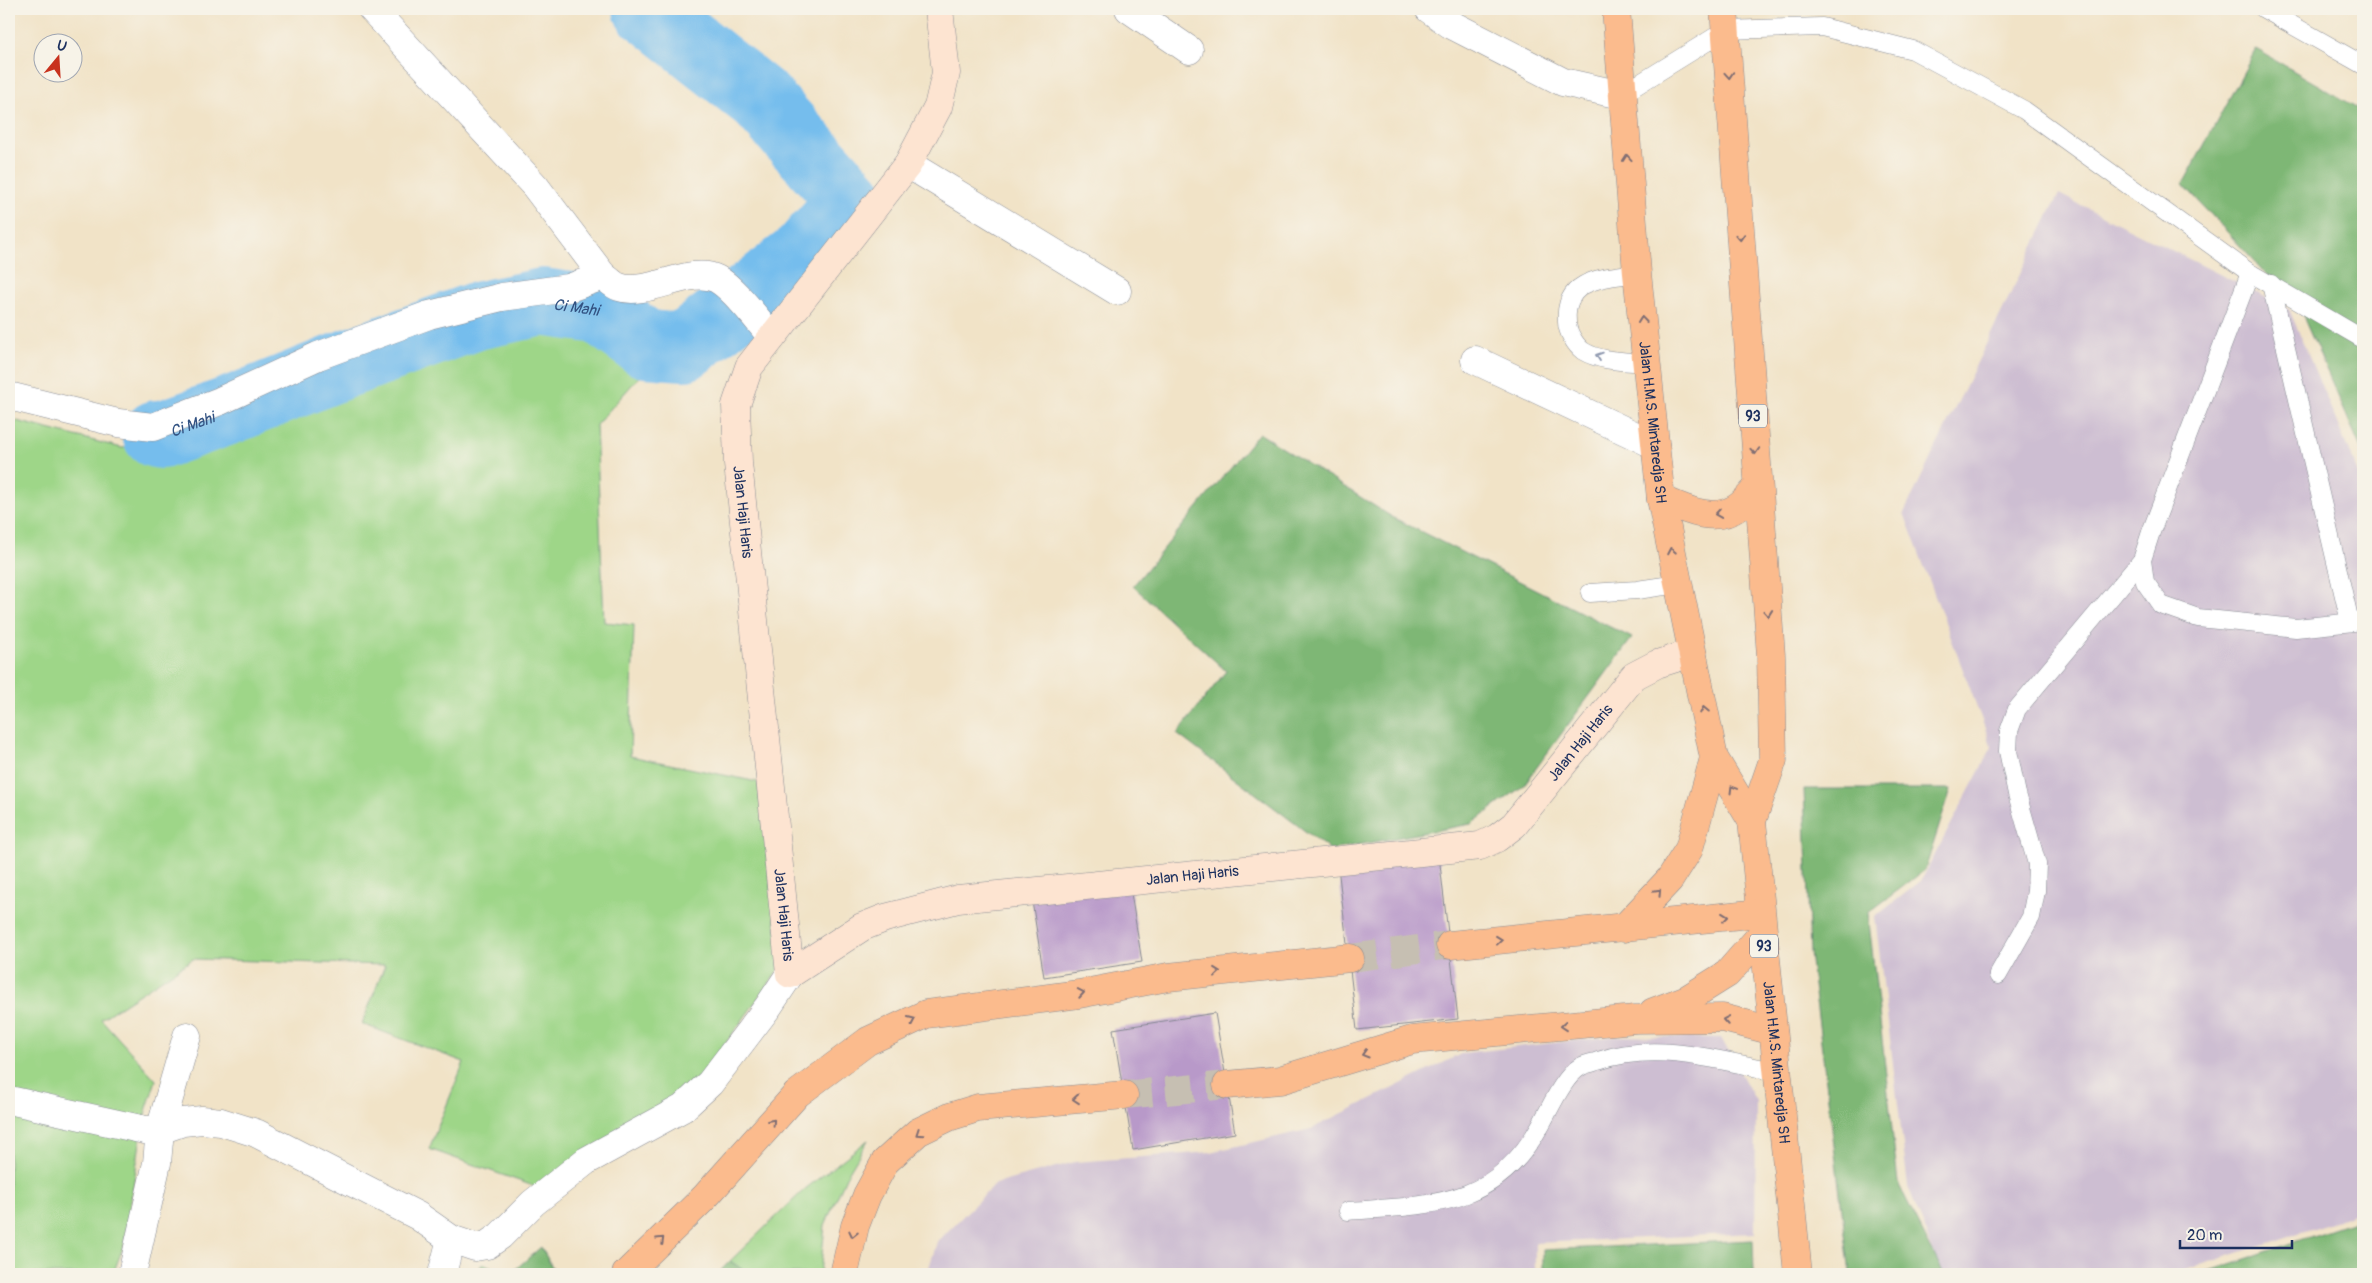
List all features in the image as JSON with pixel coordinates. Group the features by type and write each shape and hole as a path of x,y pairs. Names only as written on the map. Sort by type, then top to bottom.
{"main road":[{"name":"Jalan H.M.S. Mintaredja SH","path":"1616,9 1621,95 1637,273 1661,499 1714,758 1752,820"},
{"name":"Jalan H.M.S. Mintaredja SH","path":"1725,20 1757,488 1771,656 1773,760 1752,820 1798,1274"},
{"path":"1661,499 1690,512 1710,515 1726,512 1738,507 1757,488"},
{"path":"1624,928 1670,879 1689,849 1714,758"},
{"path":"1450,945 1624,928 1762,923"},
{"path":"1635,1019 1687,1000 1727,974 1762,923"},
{"path":"626,1274 704,1197 796,1094 868,1041 926,1014 1079,994 1168,977 1350,958"},
{"path":"1227,1085 1280,1080 1412,1040 1635,1019 1723,1018 1773,1031"},
{"path":"844,1274 855,1226 867,1195 885,1162 918,1132 949,1117 978,1108 1124,1095"}],"street":[{"path":"372,9 535,186 603,276 618,286 637,289 700,276 712,277 725,285 764,327"},
{"name":"Jalan Haji Haris","path":"939,9 946,73 938,107 908,164 764,327 736,405 738,453 790,974 862,927 885,918 958,899 1480,846 1497,838 1514,825 1634,676 1657,664 1692,653"},
{"path":"1129,9 1188,50"},
{"path":"1429,9 1450,24 1563,82 1621,95"},
{"path":"908,164 1117,291"},
{"path":"9,396 118,423 153,427 220,401 318,356 429,315 502,297 569,288 603,276"},
{"path":"1475,360 1655,445"},
{"path":"9,1100 110,1124 160,1130 184,1122 202,1120 221,1122 256,1133 418,1216 451,1238 475,1247 487,1245 500,1236 533,1203 586,1161 683,1108 710,1083 768,1007 790,974"},
{"path":"132,1274 157,1163 160,1130 187,1036"},
{"path":"442,1274 451,1238"}],"lane":[{"path":"2264,9 2363,65"},
{"path":"1621,95 1725,20 1822,27 1913,50 2024,110 2250,273 2363,339"},
{"path":"1637,273 1597,279 1574,290 1566,309 1567,330 1582,350 1607,359 1647,363"},
{"path":"1998,976 2031,917 2036,891 2036,864 2010,760 2009,730 2017,709 2142,560 2250,273"},
{"path":"2142,560 2145,582 2161,605 2198,618 2296,628 2357,622 2271,284"},
{"path":"1590,593 1636,590 1678,584"},
{"path":"1348,1211 1433,1204 1478,1191 1505,1172 1525,1151 1556,1094 1580,1067 1619,1054 1660,1052 1700,1056 1777,1072"}],"shaded area":[{"path":"2059,194 2289,309 2363,485 2363,1212 2173,1274 1942,1274 1908,1186 1875,917 1921,881 1992,747 1904,513"},
{"path":"1616,1036 1721,1038 1756,1101 1755,1233 1535,1243 1535,1274 927,1274 937,1242 995,1184 1075,1162 1211,1152 1311,1129 1463,1053"}],"green space":[{"path":"2256,49 2363,111 2363,453 2301,312 2183,184"},
{"path":"578,322 613,331 647,368 596,425 604,622 634,625 630,756 758,782 781,967 693,1088 539,1188 429,1149 464,1062 362,1024 385,965 193,959 101,1019 156,1080 144,1117 124,1245 113,1274 9,1274 9,419 122,448 199,438 354,373 476,328"},
{"path":"1259,433 1392,517 1632,638 1523,786 1471,824 1330,850 1177,734 1226,671 1133,586"},
{"path":"1804,789 1951,789 1925,870 1868,913 1898,1183 1944,1274 1850,1274 1810,953"},
{"path":"868,1140 847,1175 825,1225 820,1274 749,1274 730,1261 805,1189"},
{"path":"2363,1219 2363,1274 2200,1274"},
{"path":"1753,1240 1754,1274 1543,1274 1543,1250"},
{"path":"541,1247 555,1272 552,1274 510,1274"},
{"path":"730,1261 749,1274 717,1274"},
{"path":"483,1263 507,1274 475,1274"}],"building":[{"path":"1438,847 1458,1019 1357,1030 1337,858"},
{"path":"1130,887 1142,962 1044,977 1032,901"},
{"path":"1215,1013 1235,1133 1133,1150 1113,1029"}],"waterway":[{"name":"Ci Mahi","path":"156,434 161,435 231,410 348,363 476,316 542,302 599,310 646,344 684,347 803,255 851,200 761,100 647,9"}],"tunnel":[{"path":"1350,958 1450,945"},
{"path":"1124,1095 1227,1085"}]}
